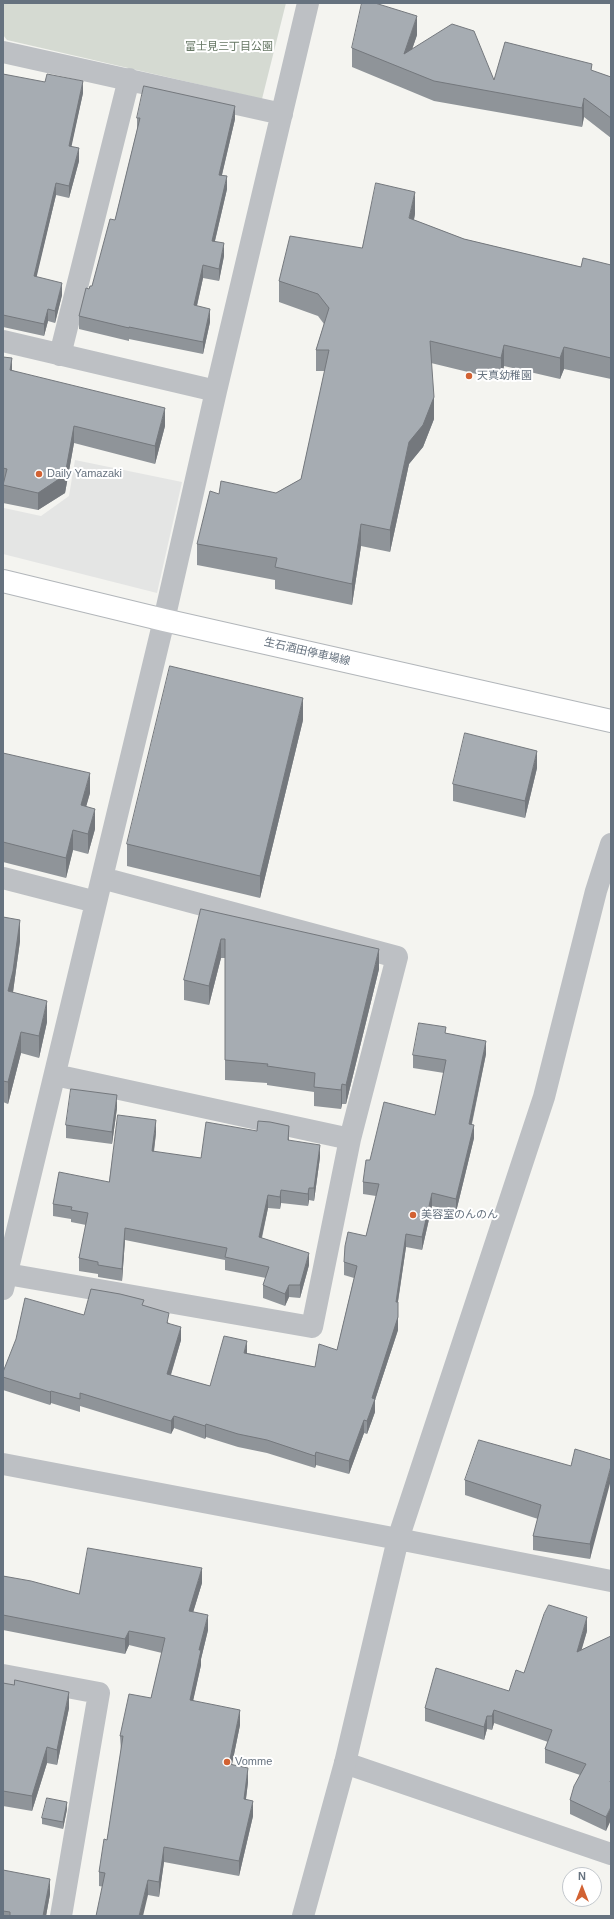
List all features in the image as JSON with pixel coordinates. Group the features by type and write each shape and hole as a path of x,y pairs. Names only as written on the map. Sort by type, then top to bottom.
{"main road":[{"name":"生石酒田停車場線","path":"3,581 164,620 611,721"}],"street":[{"path":"102,878 397,957 350,1139 312,1327 5,1281 164,620 216,391 308,3"},
{"path":"3,52 282,114"},
{"path":"60,355 129,79"},
{"path":"3,341 216,391"},
{"path":"303,1916 345,1763 398,1538 544,1097 596,891 611,844"},
{"path":"3,878 96,902"},
{"path":"54,1075 350,1139"},
{"path":"3,1464 398,1538 611,1581"},
{"path":"3,1675 99,1693 61,1916"},
{"path":"345,1763 611,1854"}],"shaded area":[{"path":"75,460 182,482 157,593 3,554 4,508 41,516 69,496"}],"green space":[{"name":"富士見三丁目公園","path":"3,3 286,3 262,99 7,40 3,35"}],"building":[{"path":"362,3 375,3 417,16 404,54 452,24 474,31 494,80 505,42 592,64 591,70 611,77 611,118 584,98 582,108 434,81 352,48"},
{"path":"3,74 45,82 47,74 83,81 69,146 79,148 69,186 56,183 34,276 62,283 55,311 48,309 44,324 3,315"},
{"path":"144,86 235,106 219,175 227,176 212,241 224,243 219,269 203,265 194,305 210,309 203,342 129,328 79,316 86,288 89,289 90,286 92,286 110,219 115,220 140,118 137,118"},
{"path":"376,183 415,192 409,218 464,239 581,267 583,258 611,265 611,358 564,347 560,358 504,345 501,358 430,341 434,397 423,425 409,442 390,530 361,524 352,584 275,567 277,558 197,544 210,491 219,494 221,481 276,493 301,479 329,350 316,350 329,308 318,294 279,281 290,236 362,248"},
{"path":"3,357 12,358 10,370 165,408 155,446 74,426 65,475 38,493 3,485 7,469 3,468"},
{"path":"170,666 303,698 260,876 127,844"},
{"path":"465,733 537,751 525,801 453,784"},
{"path":"3,753 90,773 81,805 95,809 88,834 73,830 66,858 3,842"},
{"path":"201,909 379,949 346,1085 342,1084 341,1090 314,1087 315,1073 267,1066 268,1064 225,1060 225,939 221,939 209,986 184,980"},
{"path":"3,917 20,920 13,971 8,991 47,1001 39,1036 21,1032 8,1082 3,1081"},
{"path":"419,1023 446,1027 445,1033 486,1041 469,1124 474,1125 456,1199 432,1193 422,1237 406,1234 396,1302 398,1302 398,1317 372,1398 375,1399 367,1421 364,1420 349,1461 316,1452 315,1456 267,1440 238,1434 206,1424 205,1426 174,1416 171,1421 80,1393 80,1399 51,1391 50,1392 3,1377 3,1372 16,1339 25,1298 84,1315 91,1289 144,1300 142,1305 169,1313 167,1323 181,1327 167,1374 210,1386 224,1336 247,1341 244,1353 315,1367 319,1344 337,1350 357,1266 344,1262 345,1246 348,1232 366,1236 379,1184 363,1182 366,1160 370,1160 384,1102 435,1115 446,1060 413,1055"},
{"path":"71,1089 117,1095 112,1132 66,1125"},
{"path":"118,1115 156,1120 152,1151 201,1158 206,1122 257,1131 258,1121 270,1122 289,1126 288,1140 320,1145 314,1188 309,1188 308,1194 281,1190 280,1197 268,1195 259,1237 309,1253 300,1285 289,1285 285,1294 263,1285 269,1267 225,1257 227,1248 125,1228 122,1269 98,1265 98,1262 79,1258 88,1213 71,1210 72,1207 53,1204 59,1172 109,1182"},
{"path":"479,1440 571,1466 575,1449 611,1460 611,1466 590,1544 533,1536 541,1505 465,1480"},
{"path":"88,1548 202,1568 189,1611 208,1615 199,1650 201,1650 190,1700 240,1710 229,1764 248,1768 244,1799 253,1801 239,1861 164,1847 159,1882 148,1880 139,1916 96,1916 105,1873 99,1872 104,1839 107,1840 123,1736 120,1736 129,1694 151,1698 165,1638 129,1631 125,1639 3,1615 3,1576 31,1581 79,1594"},
{"path":"549,1605 587,1617 577,1652 611,1636 611,1807 606,1817 570,1800 574,1786 586,1764 545,1749 552,1730 494,1710 492,1716 487,1716 484,1727 425,1708 436,1668 509,1691 516,1670 524,1673 544,1614"},
{"path":"15,1680 69,1692 57,1750 47,1747 32,1796 3,1791 3,1683 14,1685"},
{"path":"47,1798 67,1802 63,1822 42,1818"},
{"path":"3,1870 50,1879 43,1916 10,1916 10,1912 3,1911"}],"place":[{"name":"天真幼稚園","path":"469,376"},
{"name":"Daily Yamazaki","path":"39,474"},
{"name":"美容室のんのん","path":"413,1215"},
{"name":"Vomme","path":"227,1762"}]}
